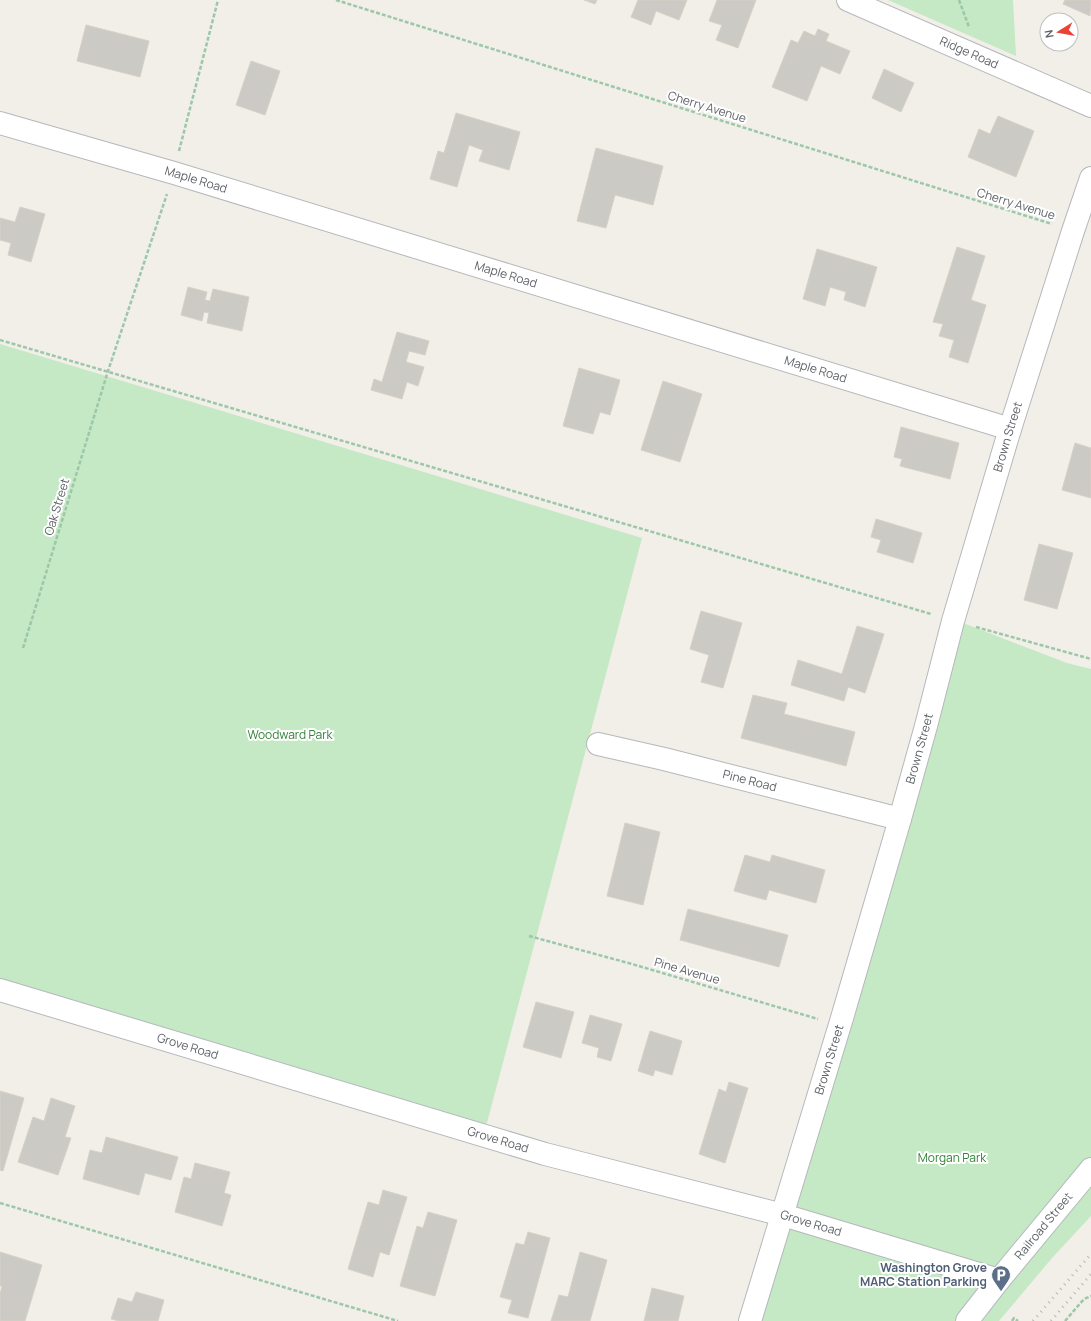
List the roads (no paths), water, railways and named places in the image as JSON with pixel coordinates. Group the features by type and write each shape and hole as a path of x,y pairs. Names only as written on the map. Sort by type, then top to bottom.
{"street":[{"name":"Ridge Road","path":"848,0 1091,106"},
{"name":"Maple Road","path":"0,123 174,172 1010,429"},
{"name":"Brown Street","path":"750,1321 783,1215 900,819 953,621 1010,429 1091,178"},
{"name":"Pine Road","path":"598,744 664,759 900,819"},
{"name":"Grove Road","path":"0,990 539,1152 783,1215 999,1280"},
{"name":"Railroad Street","path":"968,1321 999,1280 1091,1169"}],"railway":[{"path":"1033,1321 1091,1254"},
{"path":"1051,1321 1091,1274"}],"place":[{"name":"Washington Grove MARC Station Parking","path":"1001,1292"}],"park label":[{"name":"Woodward Park","path":"290,735"},
{"name":"Morgan Park","path":"952,1158"}]}
